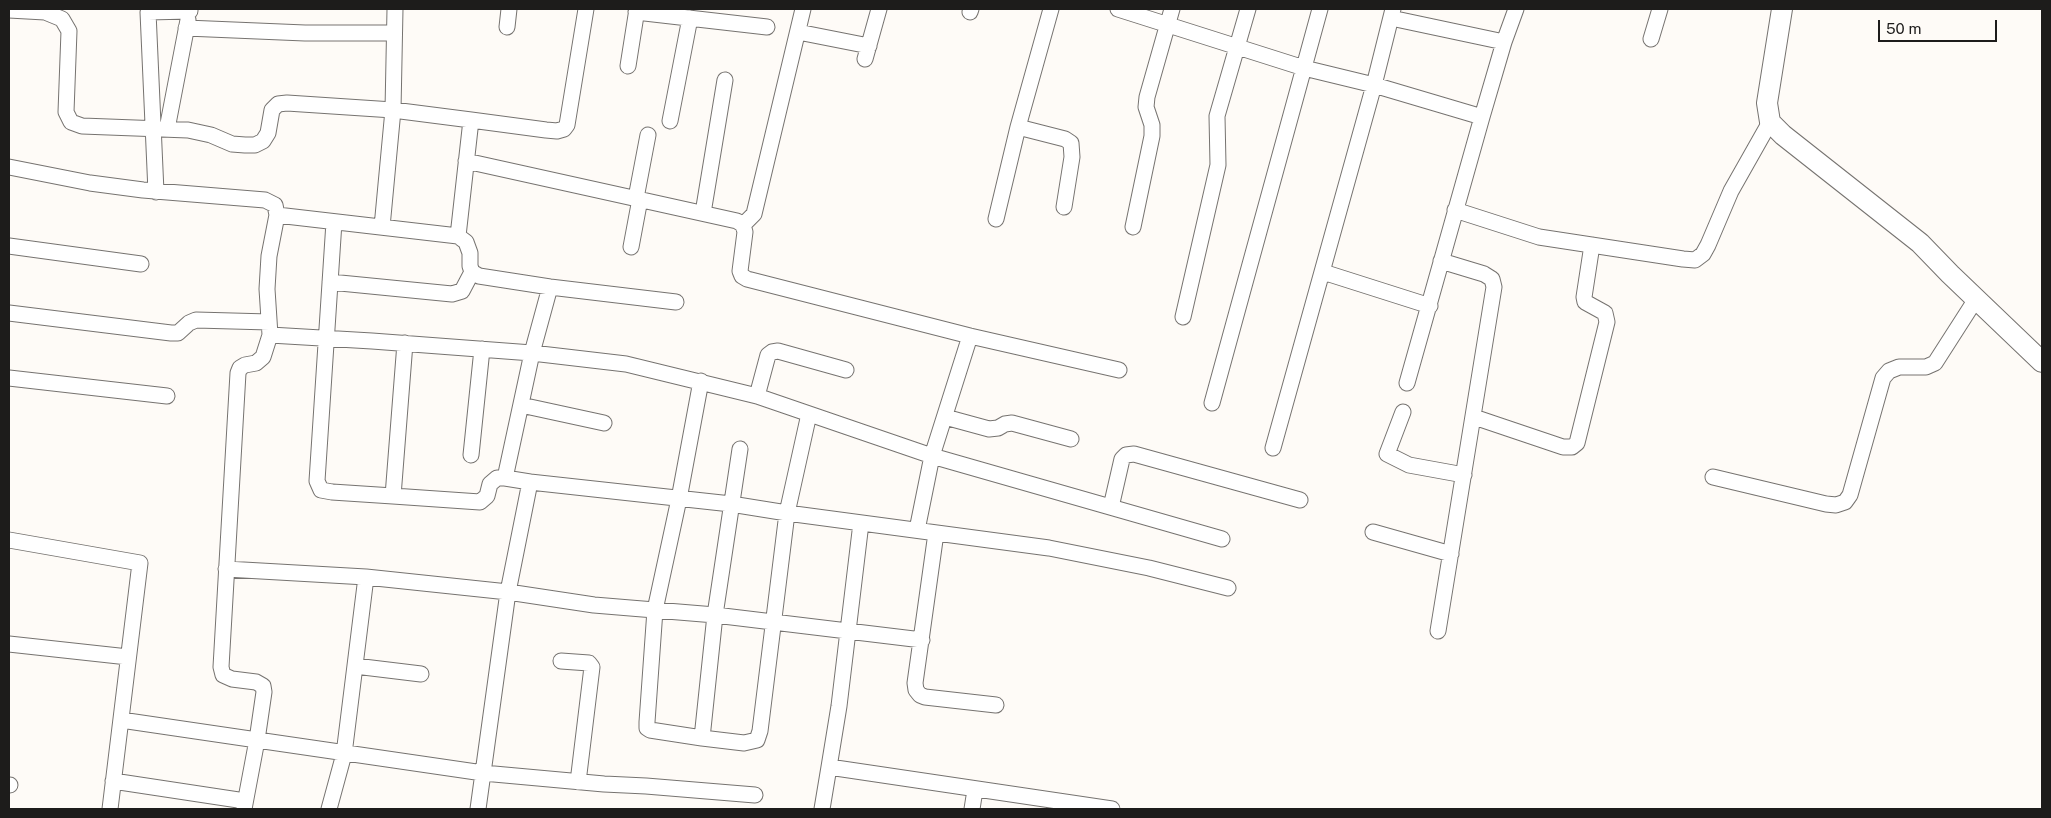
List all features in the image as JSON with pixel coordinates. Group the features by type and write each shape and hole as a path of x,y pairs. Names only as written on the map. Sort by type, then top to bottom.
{"street":[{"path":"382,227 393,110 395,9"},
{"path":"508,27 509,9"},
{"path":"9,10 46,12 62,19 69,31 66,112 71,122 82,126 188,130 211,135 232,144 255,145 263,142 268,133 272,110 278,104 288,103 393,110 552,130 564,129 567,125 586,9"},
{"path":"743,225 754,214 803,9"},
{"path":"798,32 867,53 879,9"},
{"path":"996,219 1018,127 1051,9"},
{"path":"1118,9 1304,68 1374,85 1482,117"},
{"path":"1133,226 1152,136 1152,125 1146,107 1147,97 1172,9"},
{"path":"1183,317 1218,165 1217,116 1236,45 1248,9"},
{"path":"1212,404 1320,9"},
{"path":"1407,383 1482,117 1504,42 1516,9"},
{"path":"1651,39 1660,9"},
{"path":"1782,9 1767,103 1770,122 1783,135 1920,243 2042,362"},
{"path":"156,192 160,129 148,10 190,10 160,129"},
{"path":"628,66 637,10 767,27"},
{"path":"1273,448 1374,85 1392,13 1504,42"},
{"path":"670,121 690,18"},
{"path":"186,28 305,33 394,33"},
{"path":"703,213 725,80"},
{"path":"458,236 471,120"},
{"path":"1456,210 1539,237 1695,260 1703,254 1731,191 1770,122"},
{"path":"1018,127 1065,139 1071,143 1072,157 1064,206"},
{"path":"631,247 648,135"},
{"path":"466,160 737,221 743,225 745,232 740,271 742,276 748,279 970,336 1119,370"},
{"path":"9,166 90,183 156,192 265,200 275,205 277,215 269,256 267,289 269,329 263,357 256,363 240,368 238,373 226,569 221,668 223,675 232,679 256,682 263,686 264,692 245,805 113,781"},
{"path":"277,215 458,236 466,242 472,272 462,291 452,294 330,282"},
{"path":"334,222 317,481 321,490 480,502 487,496 490,484 496,478 505,478 731,504 787,514 861,522 1066,551 1149,568 1228,588"},
{"path":"1474,417 1563,447 1572,447 1577,443 1608,322 1605,313 1585,302 1584,297 1592,245"},
{"path":"9,246 141,264"},
{"path":"1438,631 1494,287 1492,279 1484,274 1441,261"},
{"path":"472,272 479,276 550,287 676,302"},
{"path":"1322,272 1430,306"},
{"path":"505,478 532,353 550,287"},
{"path":"1713,477 1826,504 1836,505 1845,502 1850,495 1883,378 1889,371 1899,367 1926,368 1935,363 1976,299"},
{"path":"9,314 171,333 178,333 196,320 326,338 532,353 626,364 757,396 932,456 1222,539"},
{"path":"917,530 932,456 970,336"},
{"path":"393,496 405,343"},
{"path":"471,455 482,349"},
{"path":"757,396 768,355 772,352 778,351 846,370"},
{"path":"9,378 167,396"},
{"path":"701,381 679,499 655,610 647,728 650,730 744,743 757,740 760,731 787,514 809,414"},
{"path":"521,405 604,423"},
{"path":"1403,412 1388,454 1409,465 1464,475"},
{"path":"945,416 989,429 1012,423 1071,438"},
{"path":"702,738 715,615 740,449"},
{"path":"1111,507 1122,459 1126,455 1134,454 1300,500"},
{"path":"478,809 508,592 530,482"},
{"path":"822,809 848,631 861,522"},
{"path":"1373,532 1451,554"},
{"path":"936,533 915,683 916,690 920,695 996,705"},
{"path":"9,540 140,563 110,809"},
{"path":"226,569 366,577 508,592 594,605 715,615 922,640"},
{"path":"330,809 344,754 366,577"},
{"path":"9,644 128,657"},
{"path":"560,661 588,663 592,667 578,782"},
{"path":"355,666 421,674"},
{"path":"121,720 483,773 755,795"},
{"path":"829,767 1112,809"},
{"path":"972,809 975,790"}]}
